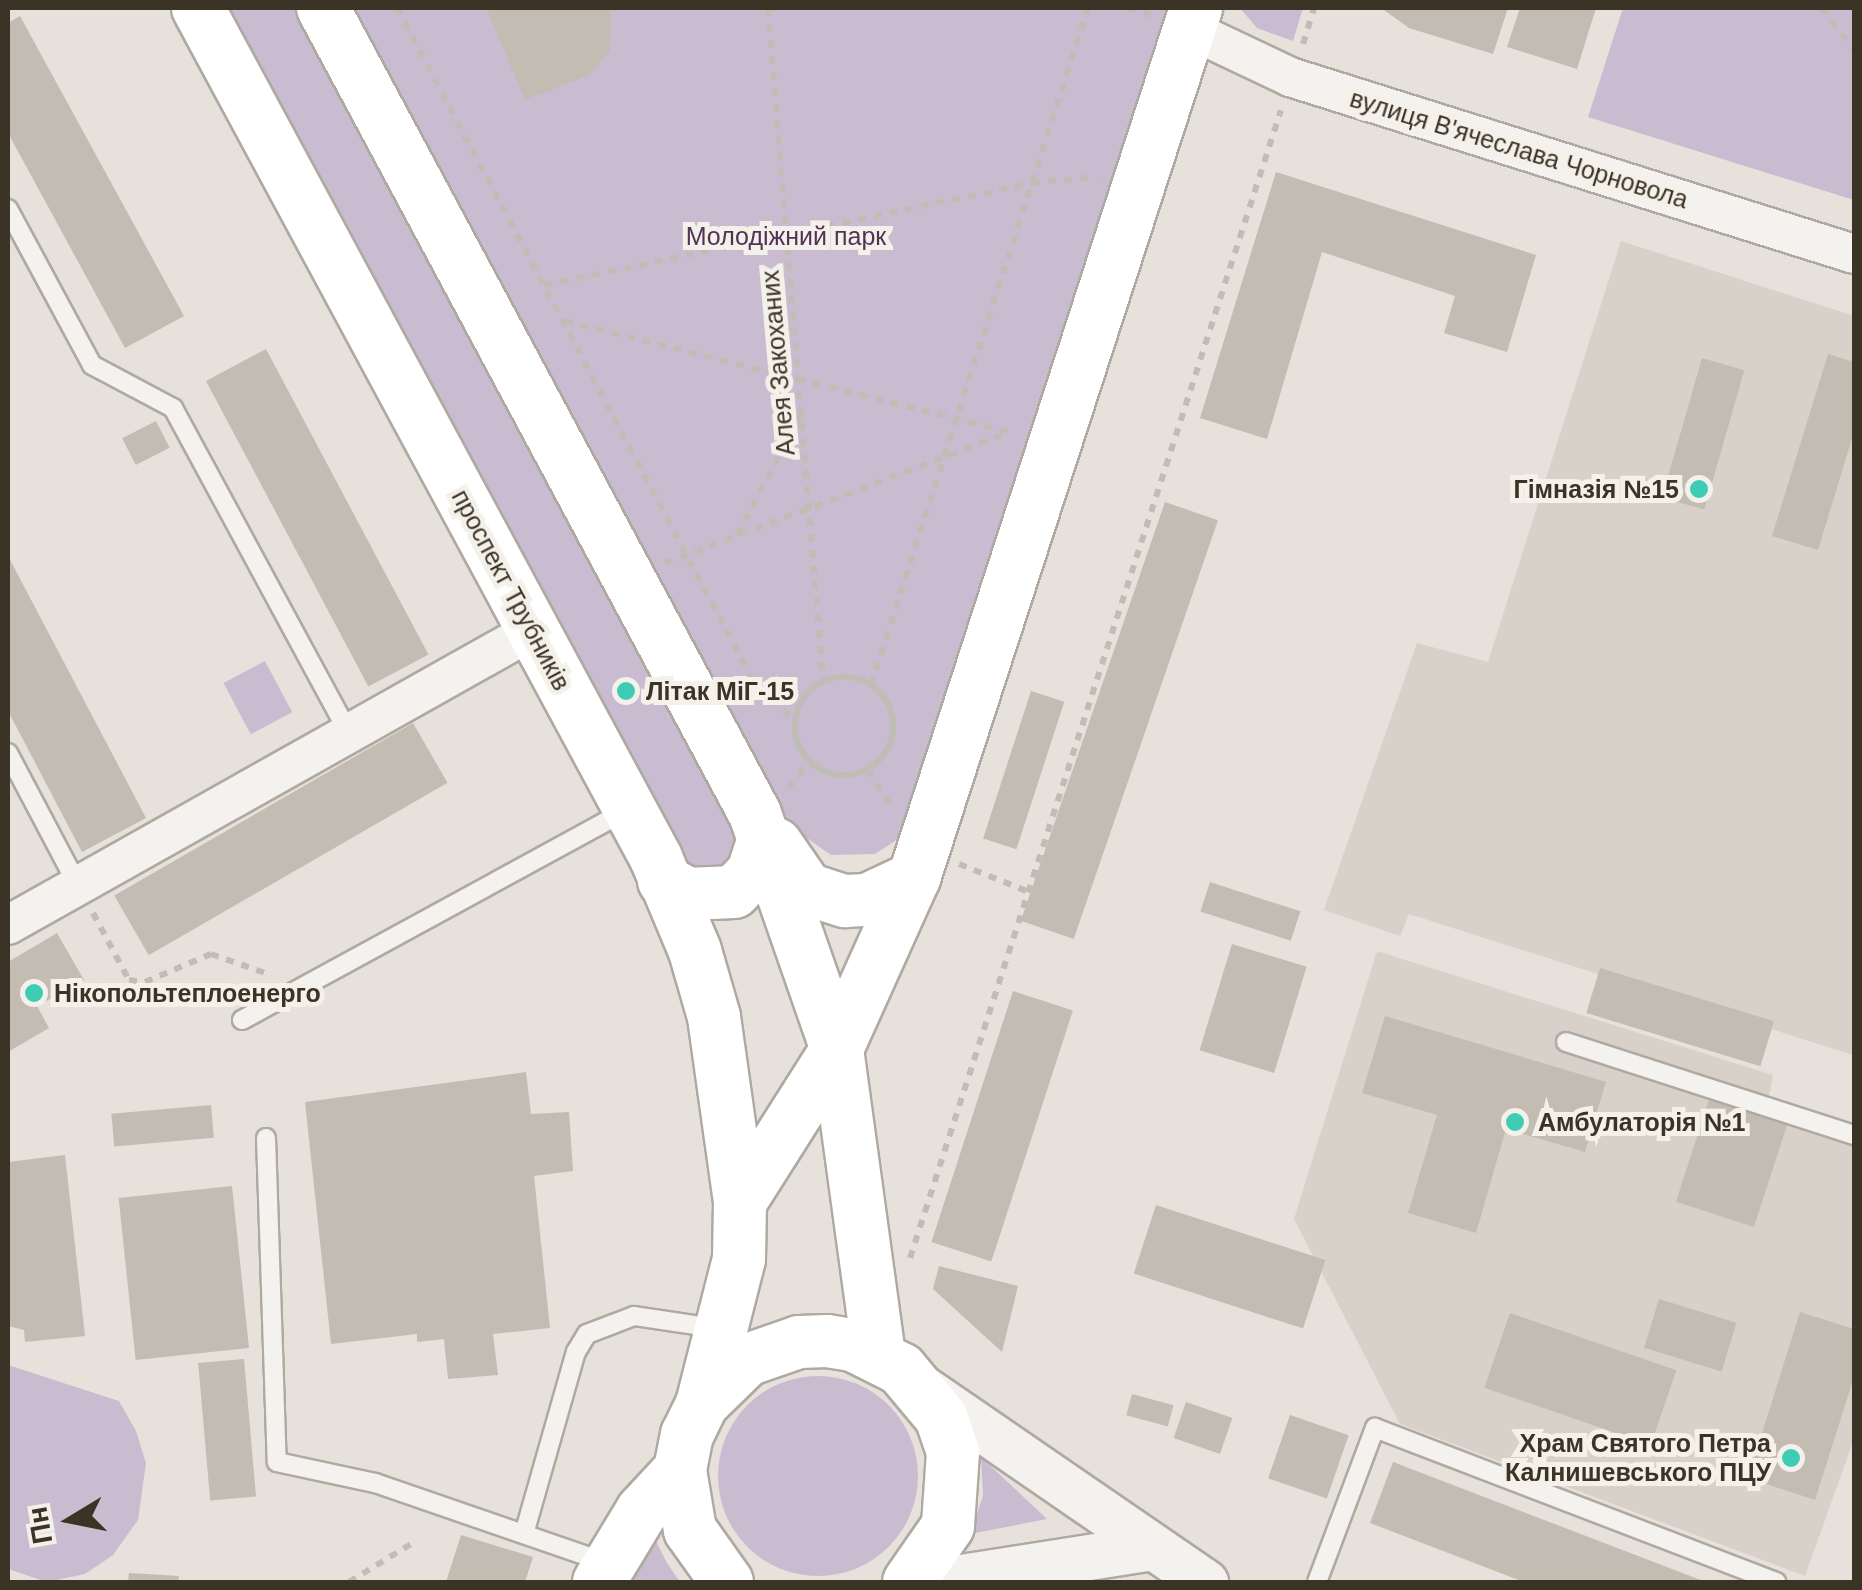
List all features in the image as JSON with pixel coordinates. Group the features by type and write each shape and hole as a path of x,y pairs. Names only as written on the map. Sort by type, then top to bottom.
{"main road":[{"name":"проспект Трубників","path":"198,8 629,809 664,881 714,1017 740,1202 740,1259 702,1404 680,1470 642,1511 604,1573"},
{"path":"323,8 628,577 808,889 845,901 868,900 936,871"},
{"path":"740,1202 837,1050 936,871 1032,437 1138,172 1192,18"},
{"path":"664,881 688,894 734,892 753,872 766,818"},
{"path":"766,818 837,1050 900,1370 954,1452 956,1489 948,1526 909,1582"},
{"name":"проспект Трубників","path":"702,1404 725,1377 772,1349 827,1341 900,1370"},
{"name":"проспект Трубників","path":"680,1470 690,1530 728,1582"}],"street":[{"name":"вулиця В'ячеслава Чорновола","path":"1192,18 1290,77 1854,254"},
{"path":"8,925 533,630"},
{"path":"900,1370 1146,1548 1205,1582"},
{"path":"930,1582 1146,1548"}],"lane":[{"path":"8,208 92,365 173,408 349,735"},
{"path":"8,753 78,886"},
{"path":"242,1020 629,809"},
{"path":"1566,1042 1854,1135"},
{"path":"266,1138 277,1462 375,1483 524,1534 604,1573"},
{"path":"524,1534 576,1352 587,1334 634,1316 722,1330"},
{"path":"1317,1582 1375,1428 1777,1582"}],"path":[{"path":"397,8 758,690 794,720 809,762 837,775 867,770 890,745 893,728 891,712 871,685 856,678 822,681 809,690 794,720"},
{"name":"Алея Закоханих","path":"768,8 823,654 822,681"},
{"path":"871,685 1088,8"},
{"path":"1302,48 1314,8"},
{"path":"1822,8 1854,50"},
{"path":"910,1258 1283,104"},
{"path":"545,285 1032,183 1138,172"},
{"path":"564,321 1032,437"},
{"path":"737,536 802,412"},
{"path":"628,577 943,457 1032,437"},
{"path":"766,818 809,762"},
{"path":"867,770 880,791"},
{"path":"936,871 1028,892"},
{"path":"78,886 129,980 144,982 211,954 276,977"},
{"path":"349,1582 416,1541"}],"shaded area":[{"name":"Гімназія №15","path":"1621,241 1854,316 1853,1055 1409,914 1400,936 1324,910 1417,643 1488,662"},
{"path":"1377,951 1773,1075 1767,1107 1854,1135 1854,1439 1805,1576 1400,1424 1294,1219"}],"green space":[{"path":"213,8 295,8 745,845 739,867 688,877"},
{"name":"Молодіжний парк","path":"348,8 1166,8 908,821 895,841 875,854 831,855 791,827"},
{"path":"1240,8 1303,8 1293,41 1257,28"},
{"path":"1623,8 1854,8 1854,200 1588,117"},
{"path":"265,661 292,712 251,734 224,683"},
{"path":"8,1365 119,1401 136,1431 146,1463 138,1520 113,1555 85,1574 47,1582 8,1569"},
{"path":"818,1376 856,1384 888,1406 910,1438 918,1476 910,1514 888,1546 856,1568 818,1576 780,1568 748,1546 726,1514 718,1476 726,1438 748,1406 780,1384"},
{"path":"981,1457 1047,1519 970,1534 983,1496"},
{"path":"655,1539 680,1582 630,1582"}],"building":[{"path":"486,8 611,8 610,51 589,75 525,100"},
{"path":"1381,8 1508,8 1493,54 1409,28"},
{"path":"1520,8 1596,8 1577,69 1507,47"},
{"path":"20,16 184,316 125,348 8,133 8,23"},
{"path":"1276,172 1536,255 1507,352 1444,333 1455,296 1322,252 1267,439 1200,418"},
{"path":"266,349 428,654 368,686 206,381"},
{"path":"1828,354 1854,362 1854,432 1818,550 1772,536"},
{"path":"1702,358 1744,370 1704,510 1662,497"},
{"path":"156,421 170,448 136,465 122,438"},
{"path":"1165,502 1218,520 1074,939 1021,921"},
{"path":"8,556 146,818 82,852 8,711"},
{"path":"1031,691 1064,702 1016,849 983,838"},
{"path":"413,723 447,783 149,955 114,896"},
{"path":"1210,882 1300,911 1291,941 1200,911"},
{"name":"Нікопольтеплоенерго","path":"57,933 84,980 37,1006 49,1028 8,1052 8,962"},
{"path":"1232,944 1307,967 1274,1073 1200,1050"},
{"path":"1600,968 1774,1021 1760,1066 1586,1013"},
{"path":"1013,991 1073,1010 991,1262 931,1242"},
{"name":"Амбулаторія №1","path":"1385,1016 1606,1082 1585,1152 1506,1129 1476,1233 1408,1213 1437,1115 1362,1093"},
{"path":"526,1072 531,1114 569,1112 573,1171 534,1176 550,1328 493,1334 498,1375 448,1379 444,1339 417,1342 417,1334 331,1344 305,1102"},
{"path":"1709,1100 1787,1125 1754,1227 1676,1202"},
{"path":"211,1105 214,1138 114,1147 111,1114"},
{"path":"65,1155 85,1336 25,1342 24,1330 8,1326 8,1162"},
{"path":"232,1186 249,1348 136,1360 119,1198"},
{"path":"1156,1205 1325,1260 1303,1328 1134,1273"},
{"path":"939,1266 1018,1286 1002,1352 933,1289"},
{"path":"1659,1299 1736,1323 1722,1371 1644,1348"},
{"path":"1800,1312 1854,1329 1854,1377 1815,1500 1748,1478"},
{"path":"1510,1313 1676,1370 1651,1445 1484,1388"},
{"path":"244,1359 256,1496 210,1500 198,1363"},
{"path":"1132,1394 1174,1405 1168,1426 1126,1415"},
{"path":"1186,1402 1232,1418 1220,1454 1174,1438"},
{"path":"1290,1415 1349,1435 1327,1499 1268,1478"},
{"path":"1393,1462 1706,1582 1524,1582 1370,1523"},
{"path":"461,1535 533,1557 525,1582 446,1582"},
{"path":"129,1573 179,1576 178,1582 128,1582"}],"place":[{"name":"Гімназія №15","path":"1699,489"},
{"name":"Літак МіГ-15","path":"626,691"},
{"name":"Нікопольтеплоенерго","path":"34,993"},
{"name":"Амбулаторія №1","path":"1515,1122"},
{"name":"Храм Святого Петра Калнишевського ПЦУ","path":"1791,1458"}]}
